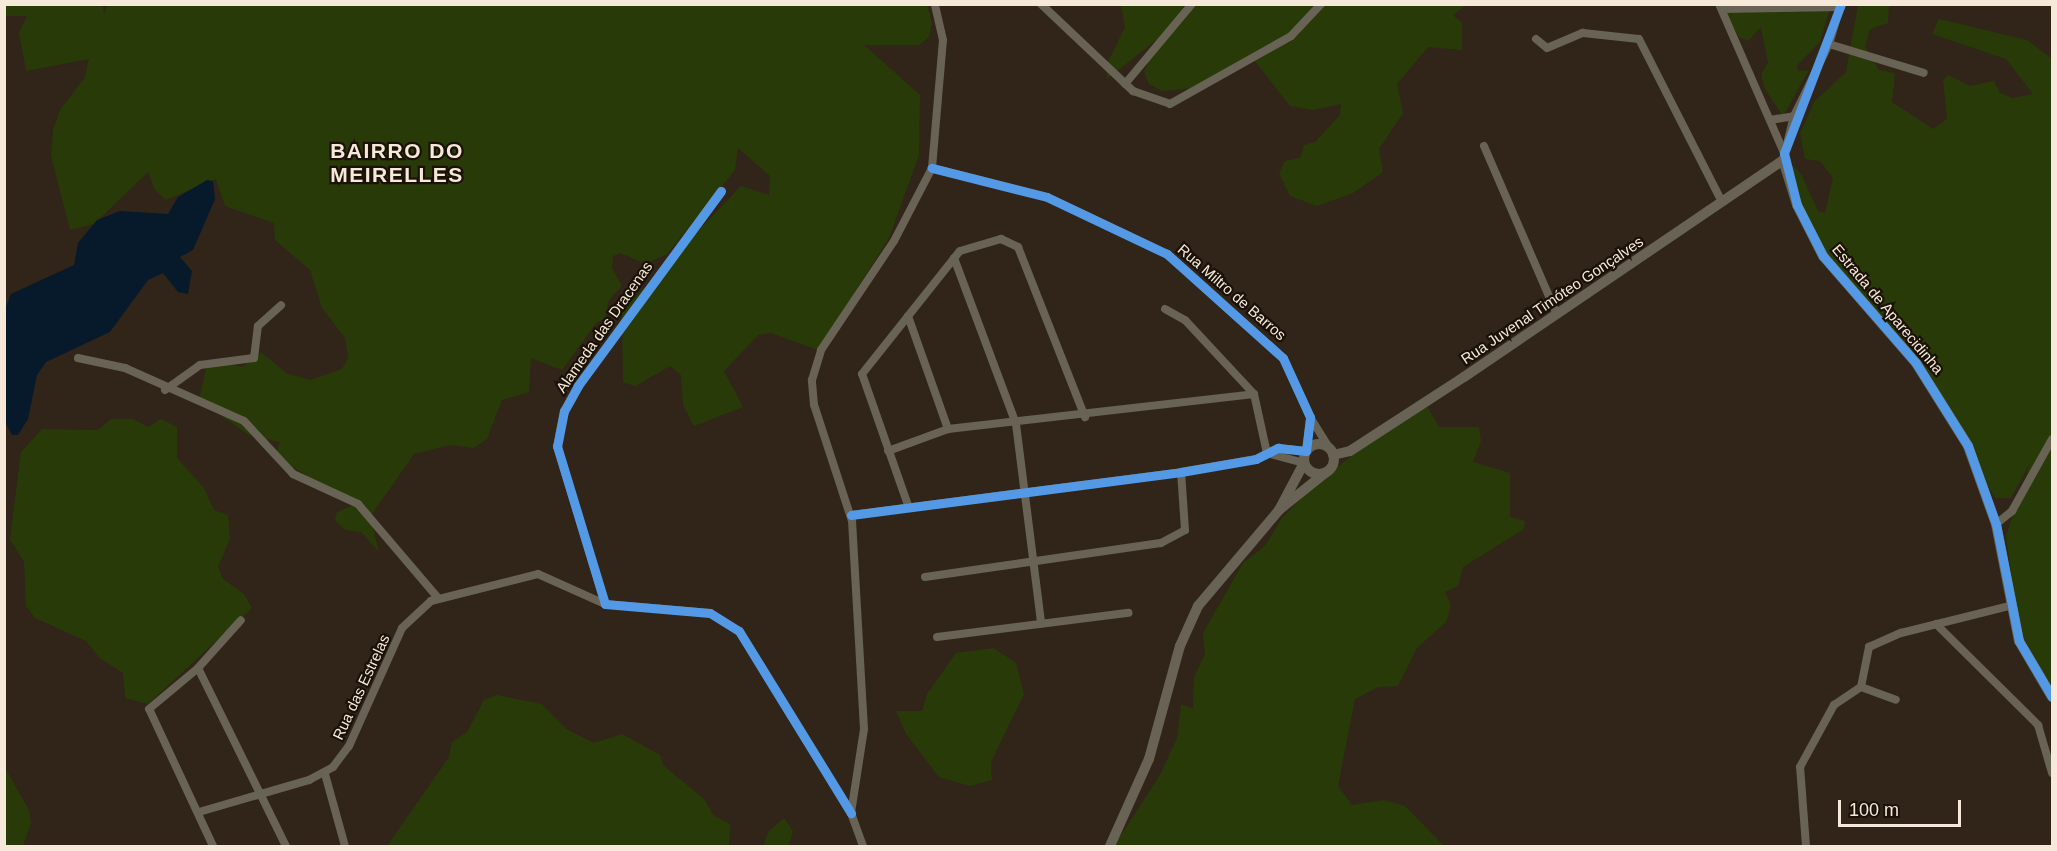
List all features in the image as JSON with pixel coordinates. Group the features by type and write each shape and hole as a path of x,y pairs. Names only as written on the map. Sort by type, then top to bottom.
{"street":[{"path":"851,813 864,729 851,515 814,405 814,366 834,326 899,233 932,168 943,40 935,4"},
{"path":"1041,4 1125,84 1152,101 1177,102 1291,36 1321,4"},
{"path":"1125,84 1192,4"},
{"path":"1841,6 1829,44 1794,116 1783,157 1770,120 1720,7 1841,6"},
{"path":"1536,39 1547,48 1584,33 1639,39 1720,198"},
{"path":"1829,44 1924,73"},
{"path":"1770,120 1794,116"},
{"path":"1484,146 1556,312"},
{"name":"Rua Juvenal Timóteo Gonçalves","path":"1331,452 1350,451 1440,393 1556,312 1640,260 1720,198 1783,157"},
{"name":"Estrada de Aparecidinha","path":"1783,157 1797,205 1823,256 1916,363 1954,418 1996,524 2009,606 2019,641 2052,697"},
{"name":"Rua Miltro de Barros","path":"932,168 1047,198 1167,254 1270,341 1292,372 1310,417 1331,452"},
{"name":"Alameda das Dracenas","path":"605,604 566,484 558,433 578,386 721,191"},
{"path":"909,508 862,374 954,258 976,244 1001,239 1018,247 1085,417"},
{"path":"954,258 1016,424 1041,623"},
{"path":"165,390 200,365 254,358 258,326 281,305"},
{"path":"1165,309 1185,320 1254,394 1267,453"},
{"path":"908,316 948,429"},
{"path":"78,358 124,368 165,390 244,421 293,474 351,498 438,598 538,574 605,604 710,613 739,632 851,813 863,846"},
{"path":"888,451 948,429 1085,417 1254,394"},
{"name":"Rua Miltro de Barros","path":"1306,451 1310,417"},
{"path":"1996,524 2012,511 2052,439"},
{"path":"851,515 1181,472 1267,453 1278,448 1306,451 1317,444 1331,452 1325,473 1279,510"},
{"path":"1110,846 1149,759 1193,614 1279,510 1304,463 1306,451"},
{"path":"1267,453 1304,463 1312,473 1325,473"},
{"path":"925,577 1175,537 1185,530 1187,519 1181,472"},
{"name":"Rua das Estrelas","path":"325,774 349,746 409,618 438,598"},
{"path":"1806,846 1800,767 1834,705 1861,687 1873,643 2009,606"},
{"path":"937,637 1128,613"},
{"path":"213,846 149,709 198,668 241,620"},
{"path":"1936,624 2038,725 2052,773"},
{"path":"198,668 262,793 286,846"},
{"path":"1861,687 1896,700"},
{"path":"199,812 325,774 345,846"}],"green space":[{"path":"5,4 103,5 104,14 108,4 927,4 932,23 929,37 919,45 864,45 920,95 919,155 889,238 818,350 771,333 758,335 724,371 743,407 694,426 683,405 681,375 670,366 635,386 623,382 622,311 741,186 769,195 770,176 738,148 735,170 667,254 646,264 620,253 613,256 612,268 622,286 609,300 605,319 597,322 562,370 531,358 529,392 502,400 487,439 474,448 450,445 414,454 370,517 379,552 361,532 345,530 335,520 337,512 354,505 275,456 280,442 249,435 199,400 208,360 242,367 261,352 286,373 310,380 342,369 348,358 345,338 322,308 310,270 275,240 274,223 225,206 216,179 166,200 155,190 148,172 94,224 70,230 51,156 53,130 60,110 85,77 89,59 26,71 19,32 27,16 5,16"},
{"path":"1121,5 1466,5 1453,15 1462,23 1462,50 1428,47 1397,84 1403,113 1379,149 1383,172 1353,193 1317,206 1290,196 1279,173 1285,161 1300,158 1304,145 1315,142 1340,115 1341,104 1313,110 1290,106 1254,60 1193,88 1162,91 1149,84 1144,72 1160,37 1107,79 1107,64 1125,27"},
{"path":"1720,5 1831,5 1820,42 1797,65 1798,71 1809,70 1783,116 1765,89 1761,74 1768,63 1761,27 1748,41 1739,37"},
{"path":"1858,5 1889,5 1888,23 1870,29 1865,46 1879,70 1895,73 1892,102 1933,129 1947,119 1943,80 1948,75 1970,86 1994,81 2000,93 2012,98 2033,94 2006,59 1932,34 1939,19 2027,40 2052,59 2052,692 2018,627 2006,536 2031,461 2011,498 1995,498 1917,364 1816,249 1785,158 1801,174 1818,211 1825,213 1833,178 1820,161 1805,159 1800,133 1815,101 1846,72"},
{"path":"1427,406 1439,427 1479,427 1481,441 1473,462 1510,473 1510,517 1525,521 1524,529 1463,567 1458,586 1445,592 1451,606 1446,622 1417,648 1398,686 1378,687 1355,699 1338,786 1352,805 1384,800 1405,806 1444,846 1114,846 1160,775 1177,738 1181,704 1193,709 1194,677 1205,654 1203,633 1243,563 1265,546 1282,518 1316,484 1378,435"},
{"path":"111,419 133,419 148,427 161,419 177,427 177,458 204,488 214,510 228,515 230,538 218,567 223,579 244,594 252,608 148,704 125,698 123,673 101,659 86,641 35,618 26,606 24,562 10,539 21,452 42,429 98,430"},
{"path":"994,648 1016,663 1024,694 991,762 992,780 970,786 939,777 906,734 896,711 922,711 927,694 956,653"},
{"path":"497,695 541,704 566,729 594,743 622,734 660,755 663,765 704,799 714,816 730,824 729,846 387,846 449,757 452,742 467,732 484,700"},
{"path":"5,768 29,810 31,823 23,846 5,846"},
{"path":"784,818 793,831 789,845 763,846 768,832"}],"water":[{"path":"207,180 213,181 215,199 193,250 180,257 192,271 188,294 178,292 163,273 148,280 110,332 46,362 37,375 28,419 18,435 12,435 4,420 4,312 11,294 74,265 78,243 97,220 120,211 168,214 178,197"}],"cycle path":[{"path":"1841,4 1784,153 1797,205 1823,256 1916,363 1968,446 1996,524 2019,641 2052,697"},
{"path":"851,515 1181,472 1256,459 1278,448 1306,451 1310,417 1283,358 1167,254 1047,197 932,168"},
{"path":"721,191 578,386 564,411 557,446 605,604 710,613 739,631 851,813"}],"district":[{"name":"BAIRRO DO MEIRELLES","path":"397,163"}]}
